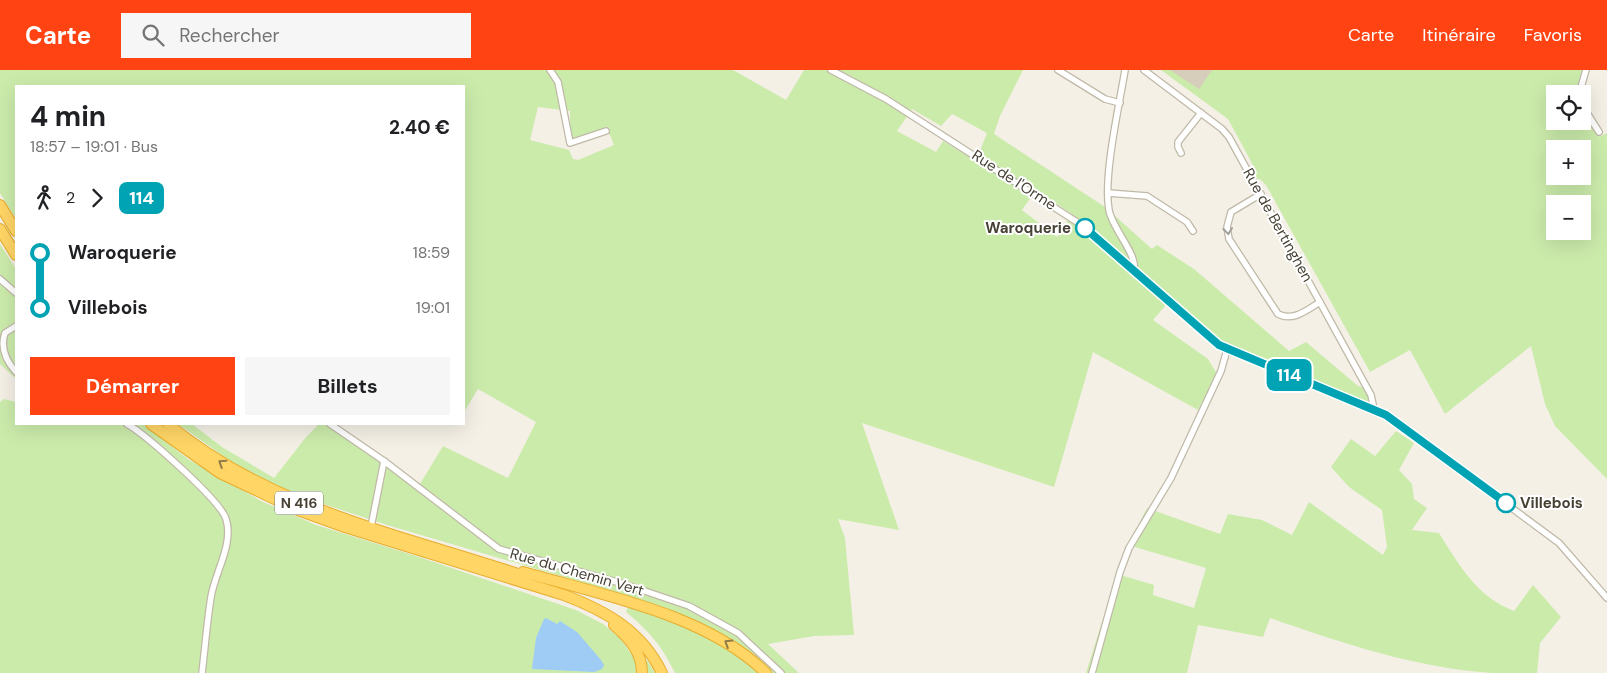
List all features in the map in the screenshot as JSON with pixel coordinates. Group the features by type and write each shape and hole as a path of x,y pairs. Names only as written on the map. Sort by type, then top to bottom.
{"highway":[{"path":"0,204 15,229"},
{"path":"0,230 15,253"},
{"path":"152,425 220,473 278,502 346,527 564,595 607,614 637,636 649,650 662,673"},
{"name":"N 416","path":"169,425 216,460 260,485 301,504 476,560"},
{"path":"476,560 582,595 612,609 630,621 649,640 669,673"},
{"path":"476,560 683,621 722,639 766,673"},
{"path":"496,574 577,606 614,625 633,645 640,660 642,673"}],"street":[{"path":"550,70 558,82 570,144 606,131"},
{"name":"Rue de l'Orme","path":"831,70 886,99 1085,228 1134,269 1211,339 1227,350 1374,409 1395,421 1559,543 1607,598"},
{"path":"1058,70 1105,99 1120,103"},
{"path":"1124,70 1108,193 1111,219 1131,255 1134,269"},
{"name":"Rue de Bertinghen","path":"1144,70 1228,135 1371,395 1374,409"},
{"path":"1582,85 1586,70"},
{"path":"1181,152 1178,142 1200,113"},
{"path":"1591,119 1599,132"},
{"path":"1108,193 1148,196 1187,222 1193,230"},
{"path":"1260,194 1231,212 1227,230 1230,241 1278,314 1287,317 1295,316 1320,302"},
{"path":"0,279 15,292"},
{"path":"15,327 4,333 1,343 6,360 15,371"},
{"path":"1092,673 1120,572 1129,548 1171,478 1220,371 1227,350"},
{"path":"128,425 203,490 219,506 226,518 227,538 211,596 202,673"},
{"name":"Rue du Chemin Vert","path":"331,425 384,461 499,549 633,587 689,606 738,634 780,673"},
{"path":"371,527 384,461"}],"green space":[{"path":"0,70 733,70 786,100 804,70 1023,70 1000,116 994,134 1105,207 1152,249 1157,245 1194,269 1289,351 1306,342 1358,386 1365,388 1370,398 1367,402 1228,345 1216,338 1172,298 1153,320 1208,359 1217,374 1198,410 1093,352 1054,487 862,423 899,530 838,519 845,538 854,635 814,636 768,644 799,673 675,673 654,640 626,612 632,597 387,525 302,497 230,461 179,425 193,425 222,447 274,478 318,425 337,425 420,484 443,446 508,478 536,422 478,389 465,410 465,85 15,85 15,217 0,193","holes":["538,107 570,111 570,127 573,139 607,128 614,145 578,160 573,159 569,150 530,140","912,109 941,126 952,114 987,133 976,161 943,141 936,152 897,131","1036,190 1072,214 1057,237 1022,210"]},
{"path":"1161,70 1584,70 1579,85 1546,85 1546,130 1591,130 1591,124 1599,137 1607,133 1607,479 1555,426 1545,404 1531,346 1445,414 1410,350 1370,372 1266,185 1260,179 1257,180 1252,171 1255,169 1228,119"},
{"path":"0,244 15,267 15,378 0,364"},
{"path":"4,399 15,402 15,425 144,425 188,459 261,501 316,525 413,555 576,610 603,624 621,639 634,658 646,659 655,673 0,673 0,402"},
{"path":"1396,431 1414,443 1399,470 1412,484 1414,499 1427,508 1412,530 1439,533 1470,579 1489,597 1501,605 1514,611 1533,585 1561,617 1540,643 1537,673 1492,673 1435,666 1352,645 1270,618 1263,637 1198,625 1187,673 1086,673 1117,574 1154,585 1153,595 1194,608 1206,568 1128,545 1147,508 1220,534 1228,514 1262,520 1292,535 1309,502 1383,555 1387,547 1382,510 1349,487 1331,467 1351,439 1375,456"}],"water":[{"path":"546,618 557,624 560,621 577,632 601,660 604,665 602,669 594,672 532,669 536,638"}],"building":[{"path":"1170,70 1212,70 1199,89"}],"bus line":[{"name":"114","path":"1085,228 1219,345 1386,415 1506,503"}],"place":[{"name":"Waroquerie","path":"1085,228"},
{"name":"Villebois","path":"1506,503"}]}
